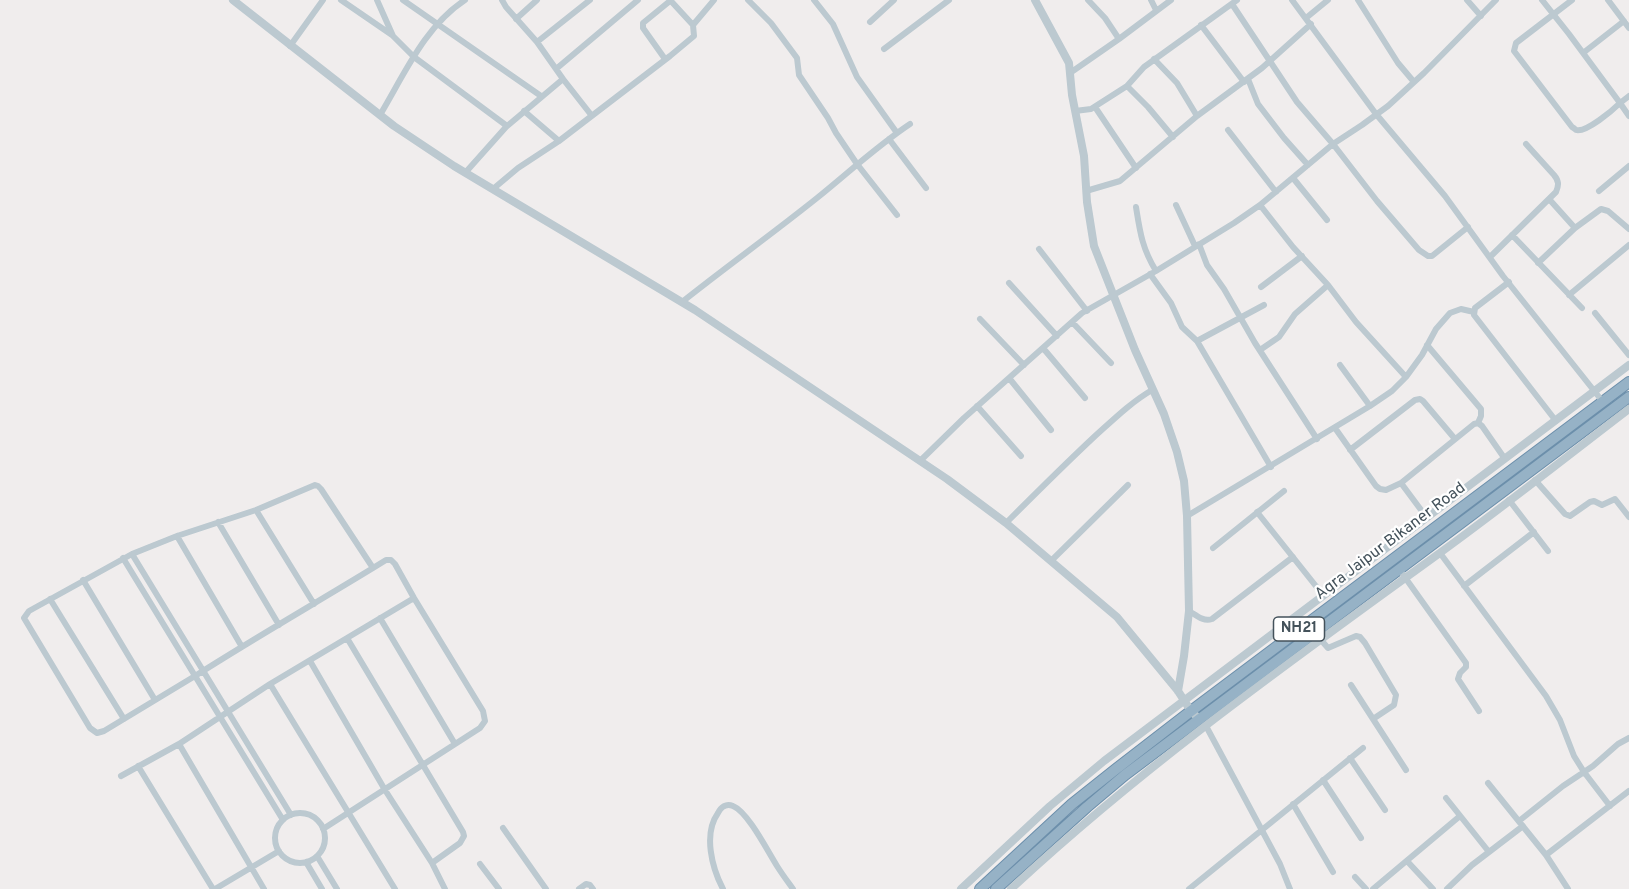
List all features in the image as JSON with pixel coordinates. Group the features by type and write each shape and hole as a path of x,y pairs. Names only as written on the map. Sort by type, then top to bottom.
{"highway":[{"name":"Agra Jaipur Bikaner Road","path":"980,889 1072,804 1191,711 1629,382"},
{"name":"Agra Jaipur Bikaner Road","path":"996,889 1059,838 1125,775 1203,722 1402,574 1629,397"}],"street":[{"path":"233,0 402,132 465,173 682,302 921,461 1052,560 1118,617 1178,691 1191,711 1203,722 1262,829 1290,889"},
{"path":"290,46 323,0"},
{"path":"340,0 393,36 414,57 507,126"},
{"path":"377,0 393,36"},
{"path":"403,0 541,96"},
{"path":"380,115 427,36 455,3 465,0"},
{"path":"502,0 537,42 591,116"},
{"path":"516,19 537,0"},
{"path":"537,42 590,0"},
{"path":"556,69 638,0"},
{"path":"493,189 665,60 694,36 693,25 670,0 643,23 643,28 665,60"},
{"path":"693,25 714,0"},
{"path":"748,0 771,23 797,58 799,75 857,164 897,215"},
{"path":"814,0 833,24 857,77 897,133"},
{"path":"870,22 894,0"},
{"path":"884,49 950,0"},
{"path":"1035,0 1069,63 1084,156 1086,191 1094,246 1152,390 1164,414 1184,480 1188,516 1189,611 1178,691"},
{"path":"1088,0 1105,18 1119,39"},
{"path":"1150,0 1156,10"},
{"path":"1070,73 1171,0"},
{"path":"1292,0 1376,114 1445,196 1603,402"},
{"path":"1306,18 1328,0"},
{"path":"1358,0 1398,63 1414,82"},
{"path":"1467,0 1481,16"},
{"path":"921,461 977,406 1072,322 1087,310 1234,223 1260,205 1333,144 1376,114 1414,82 1496,0"},
{"path":"1542,0 1629,116"},
{"path":"1572,0 1516,43 1514,51 1576,130 1598,122 1629,96"},
{"path":"1608,0 1629,28"},
{"path":"1075,111 1095,107 1127,86 1154,59 1235,2 1297,102 1377,201 1424,254 1432,256 1468,227"},
{"path":"1583,53 1624,21"},
{"path":"1086,191 1120,181 1197,116 1246,81 1311,24"},
{"path":"1202,25 1246,81 1258,104 1308,165"},
{"path":"1154,59 1177,83 1197,116"},
{"path":"465,173 507,126 563,79"},
{"path":"1127,86 1173,137"},
{"path":"1095,107 1136,168"},
{"path":"524,111 558,141"},
{"path":"682,302 910,124"},
{"path":"1228,130 1276,192"},
{"path":"889,139 926,188"},
{"path":"1490,256 1559,187 1558,180 1526,144"},
{"path":"1599,190 1629,166"},
{"path":"1293,178 1327,220"},
{"path":"1549,199 1575,228"},
{"path":"1176,205 1207,265 1317,439"},
{"path":"1260,205 1293,247 1328,285 1356,322 1406,377"},
{"path":"1136,207 1141,239 1153,272 1182,327 1197,340 1271,466"},
{"path":"1538,263 1575,228 1601,209 1608,211 1629,229"},
{"path":"1512,235 1581,308"},
{"path":"1569,295 1629,244"},
{"path":"1039,249 1087,310"},
{"path":"1262,287 1302,256"},
{"path":"1474,312 1478,306 1509,282"},
{"path":"1009,283 1057,336"},
{"path":"1260,350 1280,337 1295,314 1328,285"},
{"path":"1197,340 1264,305"},
{"path":"1188,516 1392,391 1406,377 1436,329 1450,313 1461,309 1474,312"},
{"path":"1474,312 1474,315 1556,421"},
{"path":"1595,313 1629,356"},
{"path":"980,319 1024,365"},
{"path":"1072,322 1111,363"},
{"path":"1335,428 1376,486 1386,490 1401,483 1478,423 1481,409 1427,345"},
{"path":"1042,348 1085,398"},
{"path":"1340,365 1370,406"},
{"path":"961,889 1050,806 1104,761 1629,365"},
{"path":"1009,378 1051,430"},
{"path":"1006,523 1118,414 1152,390"},
{"path":"1350,450 1415,400 1420,399 1455,439"},
{"path":"977,406 1021,456"},
{"path":"1203,722 1321,640 1402,574 1440,553 1629,409"},
{"path":"1478,423 1505,459"},
{"path":"1535,480 1565,514 1570,516 1594,501 1602,505 1615,499 1629,518"},
{"path":"1401,483 1427,518"},
{"path":"1052,560 1128,485"},
{"path":"323,829 480,728 485,717 391,560 386,560 373,568 314,604 242,647 124,719 100,733 92,730 25,622 25,615 123,558 177,536 256,510 310,487 318,486 321,489 373,568"},
{"path":"1213,548 1284,491"},
{"path":"1509,500 1548,550"},
{"path":"256,510 314,604"},
{"path":"1257,512 1323,595"},
{"path":"218,522 279,625"},
{"path":"1464,586 1534,532"},
{"path":"177,536 242,647"},
{"path":"1440,553 1546,696 1584,772 1610,806"},
{"path":"132,554 291,815"},
{"path":"1189,611 1207,621 1212,619 1293,557"},
{"path":"123,558 283,820"},
{"path":"1402,574 1466,663 1458,679 1479,711"},
{"path":"83,580 155,700"},
{"path":"121,776 179,744 270,684 414,598"},
{"path":"50,599 124,719"},
{"path":"380,618 455,744"},
{"path":"1321,640 1328,648 1356,636 1365,643 1396,695 1394,705 1373,719"},
{"path":"347,638 464,836 460,843 432,864"},
{"path":"310,661 445,889"},
{"path":"270,684 395,889"},
{"path":"1351,685 1406,770"},
{"path":"1447,889 1563,786 1629,738"},
{"path":"179,744 264,889"},
{"path":"1189,889 1196,886 1262,829 1363,748"},
{"path":"1350,758 1386,810"},
{"path":"138,766 214,889 279,852"},
{"path":"1323,780 1361,838"},
{"path":"1488,783 1546,855 1568,889"},
{"path":"1546,855 1629,790"},
{"path":"1446,798 1489,852"},
{"path":"1293,804 1333,873"},
{"path":"723,889 713,862 710,842 715,817 720,809 730,805 742,813 793,889"},
{"path":"300,813 310,815 318,821 323,829 324,844 317,856 299,863 290,861 279,852 275,843 276,833 283,820 300,813"},
{"path":"1373,889 1460,816"},
{"path":"503,828 546,889"},
{"path":"1016,887 1059,838"},
{"path":"317,856 337,889"},
{"path":"1407,861 1433,889"},
{"path":"306,862 322,889"},
{"path":"480,864 499,889"},
{"path":"1356,877 1366,889"},
{"path":"579,889 586,884 593,889"}]}
